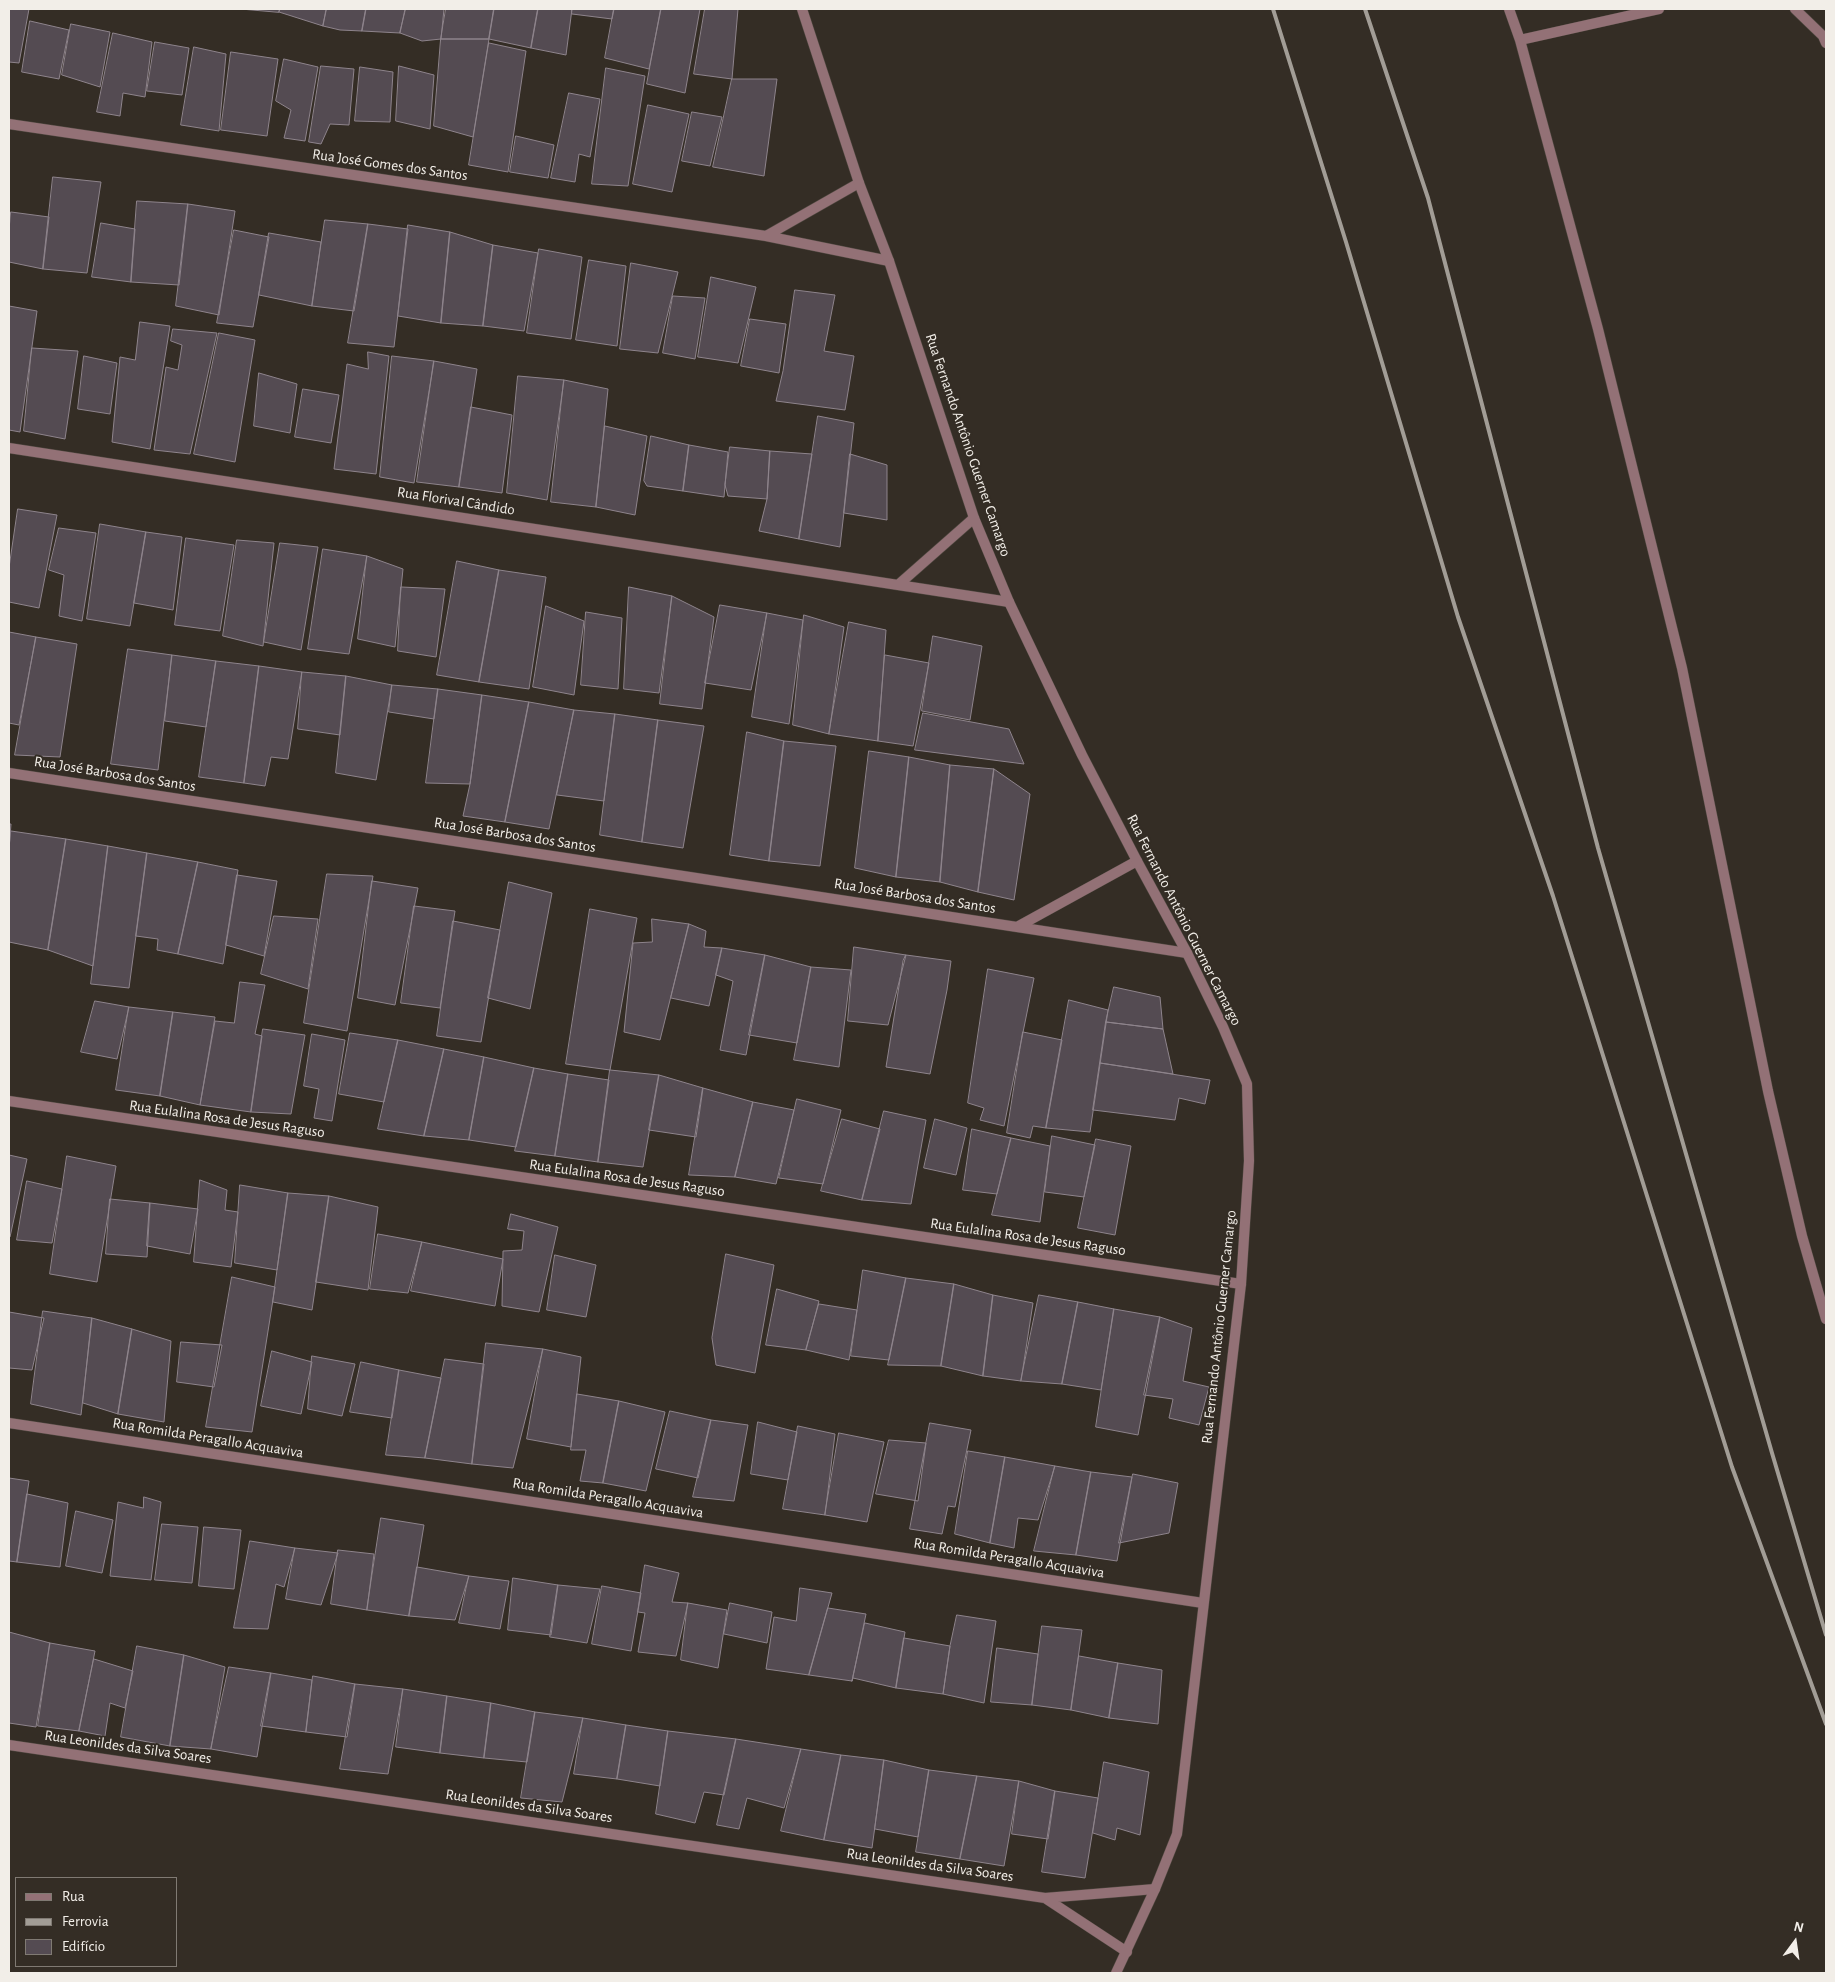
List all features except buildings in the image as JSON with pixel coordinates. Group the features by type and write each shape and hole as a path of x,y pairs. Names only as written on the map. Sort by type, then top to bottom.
{"street":[{"name":"Rua Fernando Antônio Guerner Camargo","path":"802,9 859,183 889,260 974,518 1009,602 1082,755 1137,862 1187,952 1224,1027 1247,1084 1249,1161 1241,1284 1177,1834 1155,1889 1116,1973"},
{"path":"1509,9 1520,40 1598,329 1682,668 1768,1091 1802,1236 1826,1319"},
{"path":"1520,40 1659,9"},
{"path":"1795,9 1822,36 1826,43"},
{"name":"Rua José Gomes dos Santos","path":"9,124 766,236 889,260"},
{"path":"766,236 859,183"},
{"name":"Rua Florival Cândido","path":"9,448 1009,602"},
{"path":"898,585 974,518"},
{"name":"Rua José Barbosa dos Santos","path":"9,773 1187,952"},
{"path":"1017,927 1137,862"},
{"name":"Rua Eulalina Rosa de Jesus Raguso","path":"9,1101 1241,1284"},
{"name":"Rua Romilda Peragallo Acquaviva","path":"9,1423 1203,1603"},
{"name":"Rua Leonildes da Silva Soares","path":"9,1745 1045,1898 1155,1889"},
{"name":"Rua Leonildes da Silva Soares","path":"1045,1898 1127,1952"}],"railway":[{"path":"1273,9 1346,242 1458,617 1553,896 1732,1467 1826,1724"},
{"path":"1365,9 1428,198 1598,848 1826,1635"}]}
